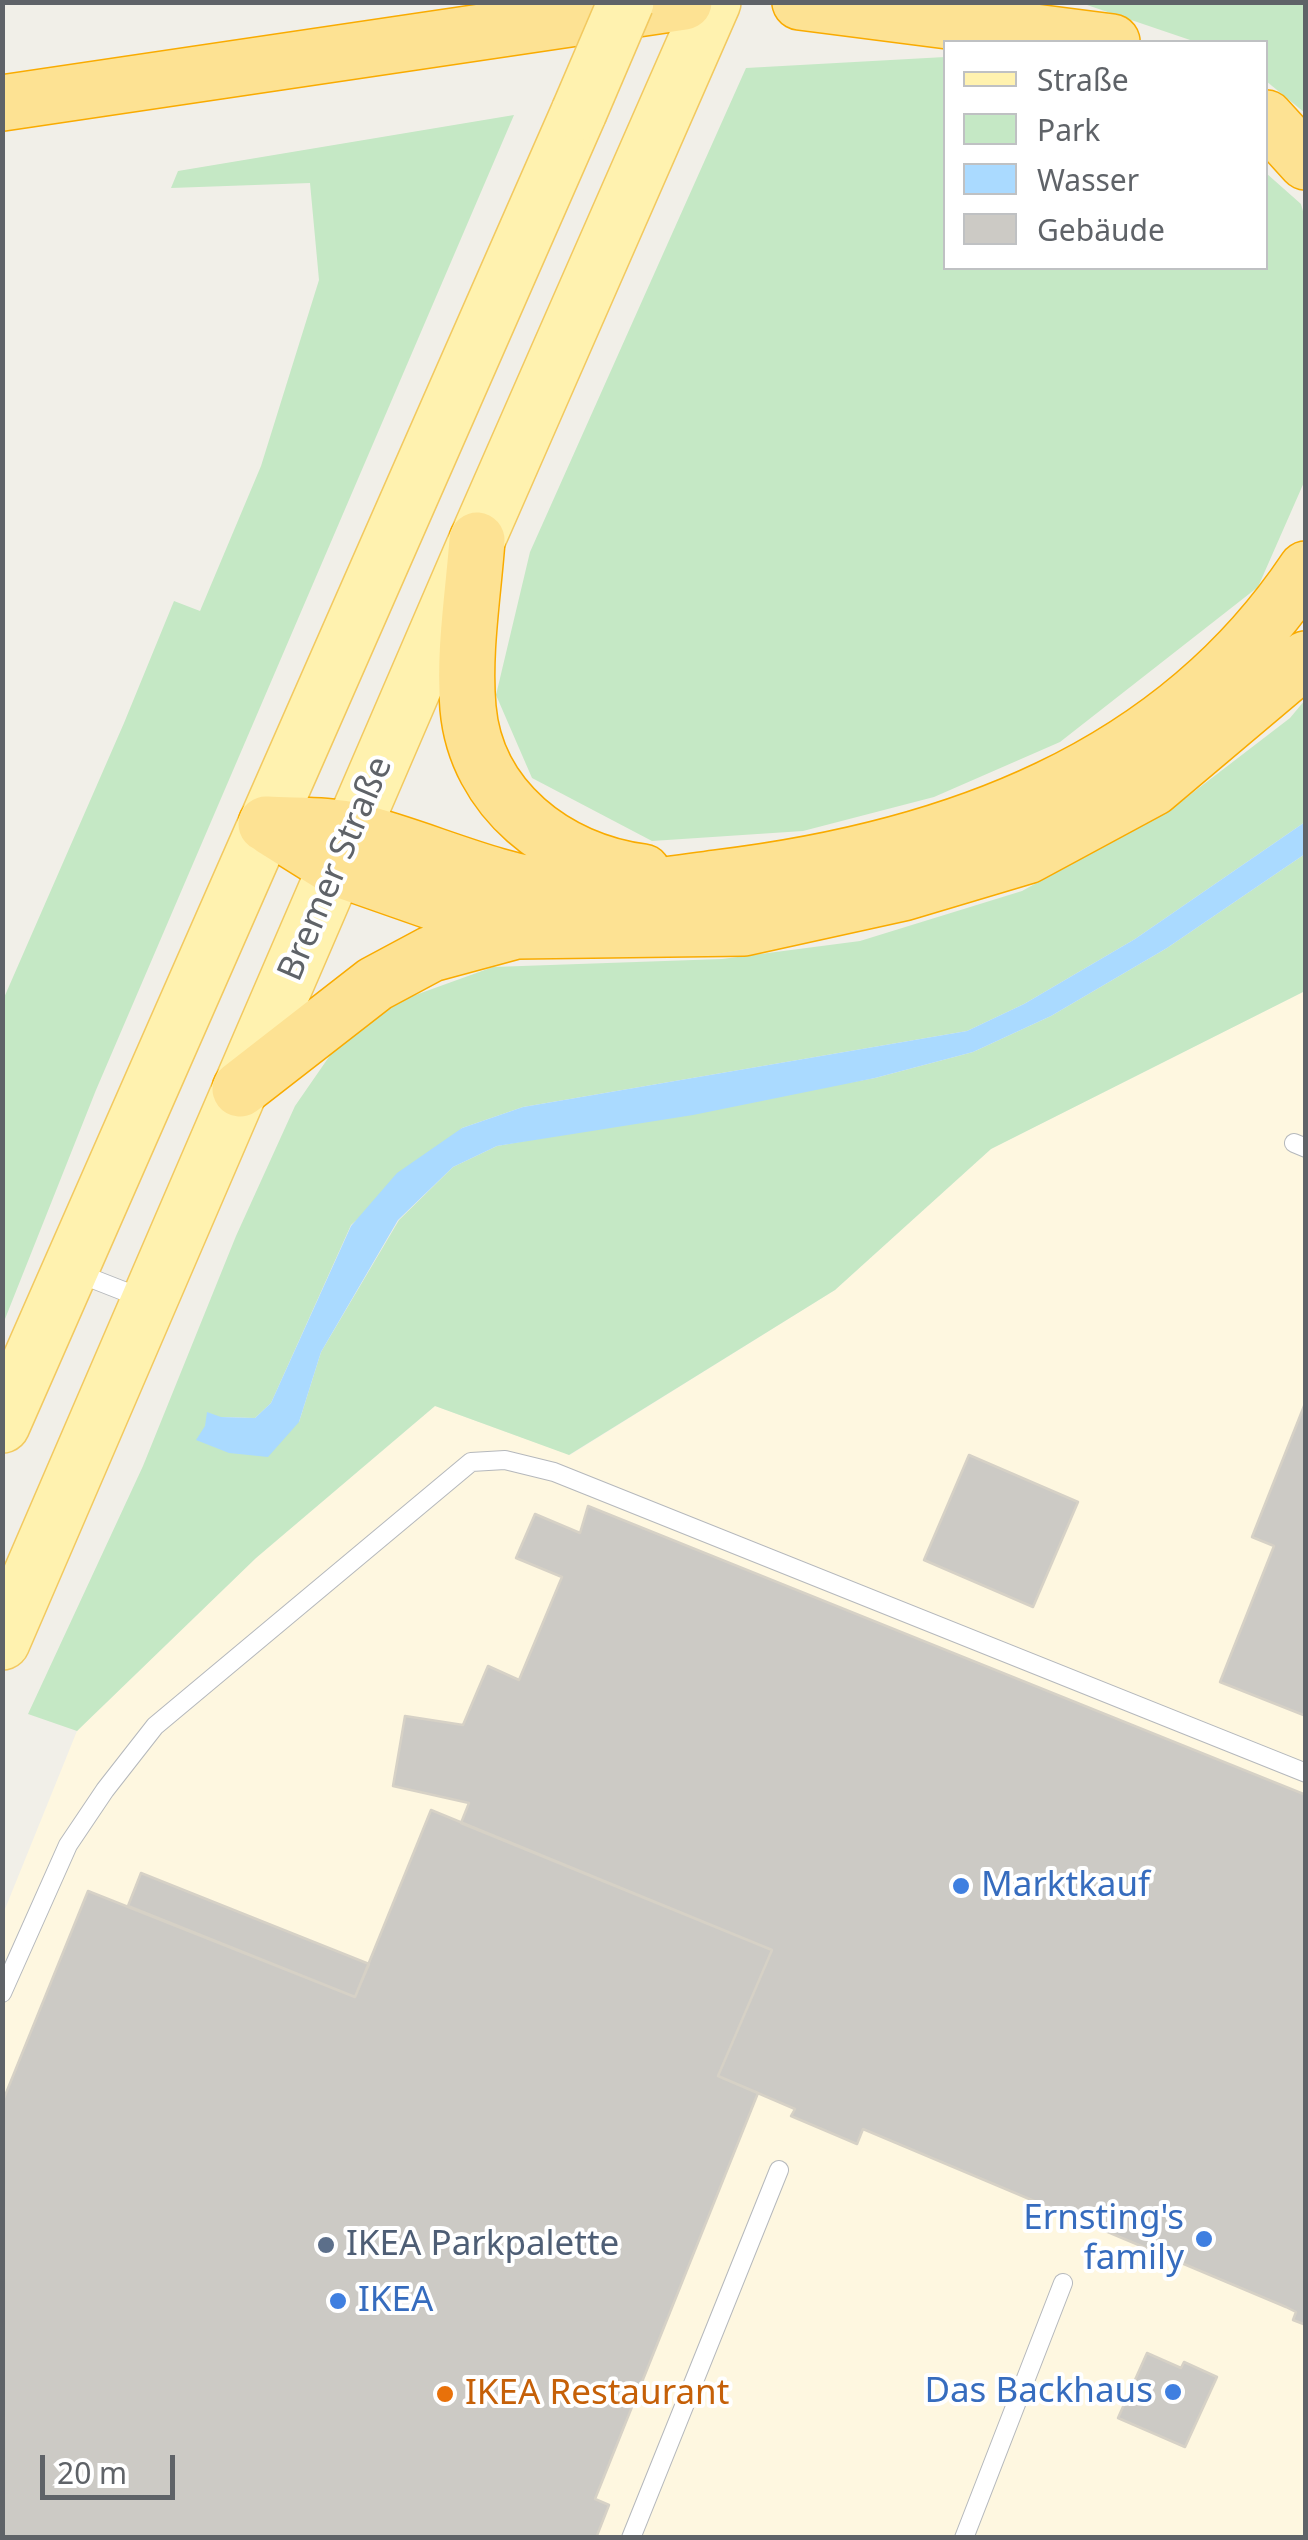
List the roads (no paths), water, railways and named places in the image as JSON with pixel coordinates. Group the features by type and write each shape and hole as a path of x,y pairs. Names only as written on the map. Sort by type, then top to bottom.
{"highway":[{"path":"2,103 684,2"},
{"path":"800,2 1096,40"},
{"path":"1268,120 1306,162"},
{"path":"477,540 466,680 468,712 492,779 510,807 532,828 588,857 628,870 716,879"},
{"path":"266,824 344,849 558,889 630,889 716,879 812,865 894,847 1040,794 1092,768 1209,679 1252,638 1306,569"},
{"path":"240,1089 375,984 431,954 516,931 744,928 903,893 1027,856 1153,788 1306,660"},
{"path":"344,849 516,931"}],"main road":[{"path":"2,1425 626,2"},
{"name":"Bremer Straße","path":"2,1642 713,2"}],"lane":[{"path":"70,1270 149,1302"},
{"path":"2,1994 68,1845 104,1790 155,1726 472,1462 505,1460 554,1472 1306,1773"},
{"path":"631,2538 779,2170"},
{"path":"964,2538 1063,2283"}],"water":[{"path":"1305,822 1305,854 1167,948 1051,1016 973,1052 875,1078 693,1115 497,1146 453,1167 398,1220 321,1352 299,1422 268,1457 229,1453 196,1440 205,1426 207,1412 221,1417 255,1418 271,1403 351,1226 397,1173 462,1128 523,1107 967,1031 1024,1004 1135,939"}],"place":[{"name":"Marktkauf","path":"961,1886"},
{"name":"Ernsting's family","path":"1204,2239"},
{"name":"IKEA Parkpalette","path":"326,2245"},
{"name":"IKEA","path":"338,2301"},
{"name":"Das Backhaus","path":"1173,2392"},
{"name":"IKEA Restaurant","path":"445,2394"}]}
